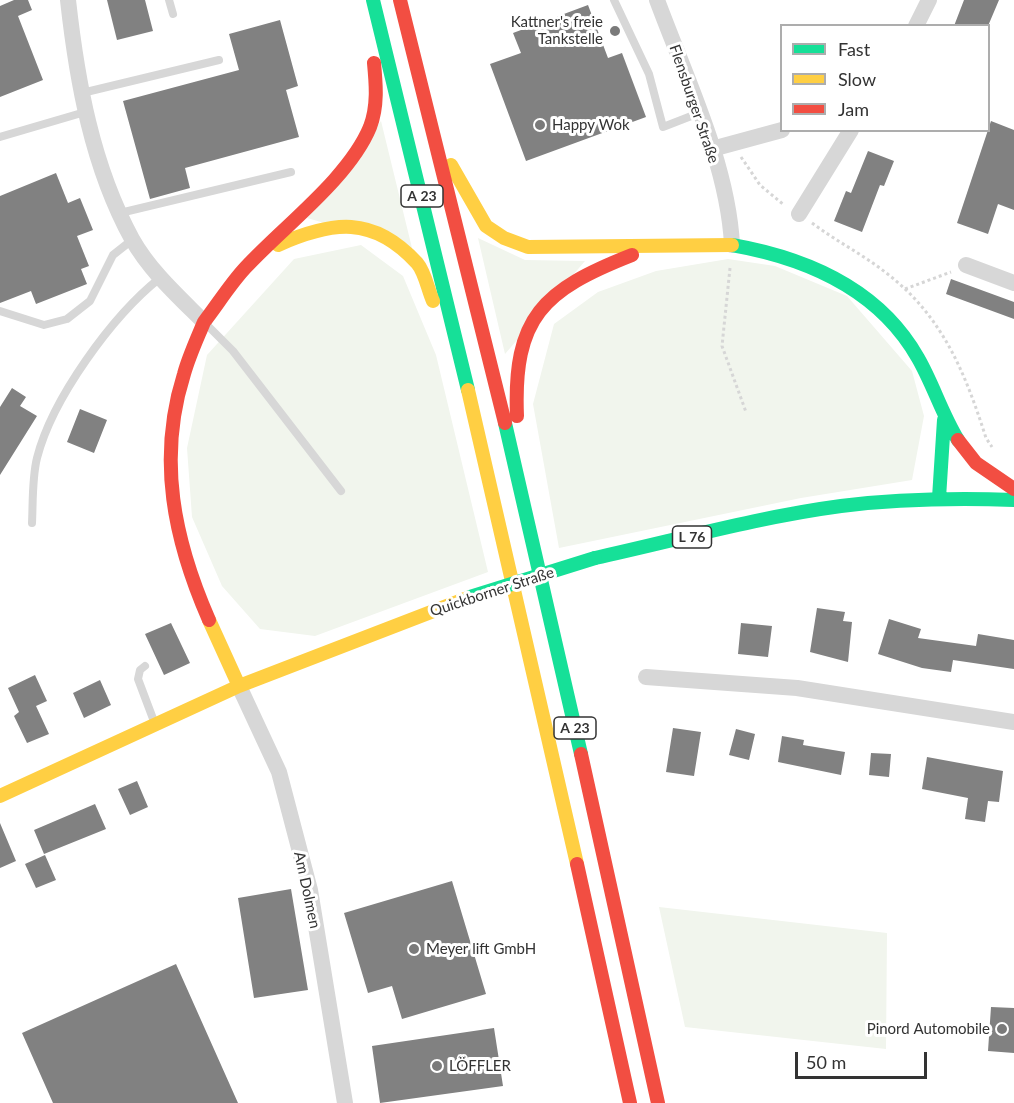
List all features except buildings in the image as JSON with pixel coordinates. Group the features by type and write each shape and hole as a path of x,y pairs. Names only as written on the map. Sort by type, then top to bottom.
{"main road":[{"path":"239,686 183,556 173,521 168,483 168,447 174,407 186,366 204,322 224,292 339,176 362,143 378,98 367,0"},
{"name":"A 23","path":"373,0 470,392 563,793 630,1103"},
{"name":"A 23","path":"400,0 525,506 658,1103"},
{"path":"435,143 486,226 504,238 528,247 652,248 732,245 782,255 818,268 856,290 893,322 916,355 932,386 944,420 962,450 991,476 1014,489"},
{"path":"262,253 312,230 348,226 381,233 418,264 470,392"},
{"path":"525,506 514,384 519,348 526,329 538,309 555,293 592,269 652,248"},
{"path":"939,498 944,420"},
{"path":"962,450 965,486"},
{"name":"Quickborner Straße","path":"0,796 239,686 470,597 595,558 788,515 857,505 939,498 965,486 1014,500"}],"street":[{"path":"68,0 85,112 94,145 120,213 132,240 160,278 204,322"},
{"name":"Flensburger Straße","path":"657,0 712,149 731,226 732,245"},
{"path":"917,24 929,0"},
{"path":"712,149 780,131"},
{"path":"799,214 850,132"},
{"path":"966,265 1014,283"},
{"path":"646,677 797,688 1014,722"},
{"name":"Am Dolmen","path":"239,686 279,772 310,890 345,1103"}],"lane":[{"path":"169,0 174,14"},
{"path":"614,0 649,74 663,127 699,113"},
{"path":"82,93 219,60"},
{"path":"0,137 85,112"},
{"path":"120,213 291,172"},
{"path":"0,311 44,325 67,319 90,301 113,255 132,240"},
{"path":"32,523 37,460 46,432 69,387 123,312 160,278"},
{"path":"204,322 233,351 341,491"},
{"path":"145,666 140,670 138,679 155,724"}],"path":[{"path":"732,245 723,346 746,412"},
{"path":"905,289 966,265"}],"shaded area":[{"path":"381,121 412,248 307,218"},
{"path":"478,238 525,260 585,261 505,354"},
{"path":"361,245 403,276 436,355 488,572 315,636 260,629 222,586 192,517 187,448 207,355 294,259"},
{"path":"728,259 775,266 847,296 912,371 924,416 912,480 801,498 559,548 533,404 554,324 598,292 656,271"},
{"path":"659,907 887,933 886,1049 685,1027"}],"traffic: fast":[{"path":"373,0 468,390"},
{"path":"732,245 787,258 813,268 862,295 883,313 902,334 918,358 958,440"},
{"path":"939,498 944,420"},
{"path":"505,423 581,754"},
{"path":"595,558 748,523 841,506 927,500 1014,500"},
{"path":"470,597 595,558"}],"traffic: slow":[{"path":"451,165 486,226 504,238 528,247 732,245"},
{"path":"278,245 334,227 368,230 401,247 417,263 433,301"},
{"path":"468,390 577,864"},
{"path":"209,620 239,686 470,597"},
{"path":"0,796 239,686"}],"traffic: jam":[{"path":"400,0 505,423"},
{"path":"204,322 240,274 332,183 360,146 370,127 374,111 376,87 374,63"},
{"path":"517,416 517,382 521,354 528,331 540,312 555,295 576,281 632,255"},
{"path":"204,322 186,367 176,406 171,468 173,499 179,529 187,560 209,620"},
{"path":"958,440 976,463 1014,489"},
{"path":"581,754 658,1103"},
{"path":"577,864 630,1103"}],"place":[{"name":"Kattner's freie Tankstelle","path":"615,31"},
{"name":"Happy Wok","path":"540,125"},
{"name":"Meyer lift GmbH","path":"414,949"},
{"name":"Pinord Automobile","path":"1002,1029"},
{"name":"LÖFFLER","path":"437,1066"}]}
